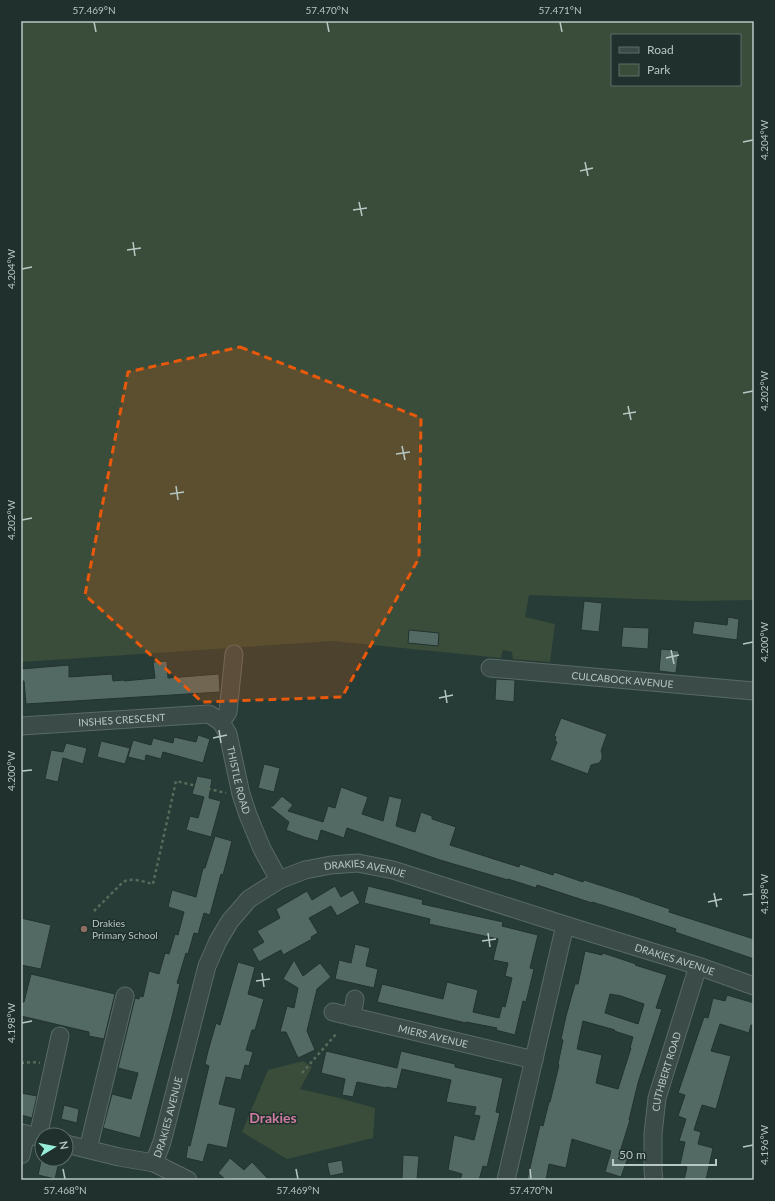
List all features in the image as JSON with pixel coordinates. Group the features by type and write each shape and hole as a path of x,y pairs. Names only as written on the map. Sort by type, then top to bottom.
{"street":[{"path":"221,722 228,712 234,654"},
{"name":"CULCABOCK AVENUE","path":"490,668 754,691"},
{"name":"INSHES CRESCENT","path":"21,726 209,714 221,722"},
{"name":"THISTLE ROAD","path":"221,722 228,734 241,794 262,849 279,880"},
{"name":"DRAKIES AVENUE","path":"154,1163 162,1142 207,966 218,941 230,921 249,899 279,880 305,870 331,865 358,863 393,870 698,966 754,986"},
{"path":"506,1180 565,925"},
{"name":"CUTHBERT ROAD","path":"654,1180 653,1134 657,1098 698,966"},
{"path":"88,1150 124,996"},
{"path":"352,1017 355,999"},
{"name":"MIERS AVENUE","path":"333,1012 534,1060"},
{"path":"21,1155 32,1135 60,1036"},
{"path":"74,1146 119,1157 154,1163 188,1180"}],"path":[{"path":"94,912 123,882 127,880 131,879 153,884 176,781 232,794 241,794"},
{"path":"302,1073 336,1034"},
{"path":"21,1063 32,1062 53,1065"}],"highlighted area":[{"path":"240,347 421,418 419,558 342,697 202,702 85,595 128,372"}],"green space":[{"path":"21,21 754,21 754,600 694,601 529,595 525,617 555,624 550,662 513,659 512,652 503,650 501,658 333,641 21,662"},
{"path":"303,1061 312,1067 300,1089 375,1108 373,1138 287,1159 242,1132 268,1070"}],"building":[{"path":"584,601 602,603 599,632 581,630"},
{"path":"728,617 739,619 737,640 692,634 694,621 727,625"},
{"path":"623,627 649,628 648,649 621,647"},
{"path":"409,630 439,633 438,646 408,643"},
{"path":"661,649 679,651 676,673 659,671"},
{"path":"167,661 168,678 219,674 220,692 26,704 24,681 21,681 21,669 69,665 69,677 112,674 113,681 124,681 155,678 153,662"},
{"path":"496,679 515,680 514,702 495,700"},
{"path":"561,718 607,734 601,751 602,759 599,763 591,765 588,774 550,760 557,742 555,741 556,737 554,736"},
{"path":"198,735 210,739 203,763 163,752 161,759 146,755 145,761 128,757 133,740 151,745 153,738 173,743 174,737 196,742"},
{"path":"101,741 130,748 125,764 97,757"},
{"path":"66,743 87,748 83,764 63,758 58,782 45,779 51,750 63,752"},
{"path":"264,764 280,768 274,792 258,788"},
{"path":"197,776 212,779 209,798 221,801 211,837 186,830 190,816 198,818 204,797 192,794"},
{"path":"341,787 368,797 362,814 383,821 389,796 402,799 396,826 415,832 421,812 432,816 432,819 456,827 450,845 519,867 520,864 553,875 554,872 583,882 584,880 670,909 669,912 754,939 754,959 675,932 676,929 634,915 537,885 536,888 440,860 347,828 344,838 321,830 318,841 304,837 286,830 289,822 269,806 273,806 282,796 293,805 288,811 323,822 328,806 335,808"},
{"path":"215,836 232,841 210,915 204,913 198,934 194,933 188,954 186,953 177,983 180,984 172,1017 140,1138 103,1128 112,1094 131,1099 138,1073 118,1068 135,998 139,999 140,996 143,997 149,971 159,974 165,953 169,954 175,934 178,935 184,912 168,907 172,890 196,897 203,868 205,868"},
{"path":"335,886 341,897 353,890 360,903 337,916 331,906 309,918 318,933 311,937 312,939 283,955 281,950 259,962 252,949 264,942 257,931 280,918 276,909 307,891 312,900"},
{"path":"368,886 423,900 422,904 503,922 502,926 538,935 530,968 534,969 526,1002 523,1001 515,1035 496,1030 497,1028 466,1023 377,1002 382,984 443,999 447,982 478,990 473,1012 499,1018 502,1006 505,1007 512,978 505,976 508,963 493,960 498,939 429,924 430,919 364,903"},
{"path":"21,918 51,925 41,969 21,965"},
{"path":"355,944 370,948 366,966 378,969 374,988 335,979 339,960 351,963"},
{"path":"585,951 602,955 603,953 667,975 656,1008 662,1009 638,1083 630,1120 620,1152 629,1155 621,1177 605,1172 611,1151 572,1139 566,1168 549,1164 546,1180 527,1180 540,1125 543,1126 559,1065 563,1040 561,1039 566,1016 575,984 578,984","holes":["610,994 644,1004 638,1024 605,1013","583,1021 633,1037 618,1089 596,1083 602,1055 577,1049"]},
{"path":"294,960 303,976 320,963 331,977 317,989 307,1031 315,1050 298,1058 286,1032 280,1032 287,1006 294,1008 298,988 283,979"},
{"path":"238,962 255,967 248,994 264,999 255,1030 252,1030 246,1050 253,1052 249,1066 245,1065 241,1080 226,1077 219,1104 236,1108 227,1148 208,1144 203,1162 186,1158 188,1145 190,1146 209,1066 205,1064 208,1051 216,1023 220,1025"},
{"path":"31,974 115,994 104,1039 89,1036 89,1032 21,1016 21,1002 24,1002"},
{"path":"727,995 754,1003 754,1026 751,1025 749,1033 720,1024 711,1051 731,1056 716,1109 702,1105 694,1130 701,1132 698,1144 713,1148 706,1180 684,1180 687,1167 680,1165 685,1142 679,1141 686,1119 678,1116 685,1095 678,1093 704,1017 708,1018 713,998 725,1001"},
{"path":"326,1051 397,1068 401,1051 455,1064 455,1067 503,1078 496,1112 500,1113 487,1167 483,1166 479,1180 460,1180 462,1174 448,1170 454,1135 474,1140 480,1116 474,1115 476,1107 446,1102 451,1080 402,1069 397,1089 357,1082 353,1097 342,1095 345,1079 321,1073"},
{"path":"21,1093 37,1096 32,1118 21,1115"},
{"path":"64,1105 79,1109 77,1123 61,1119"},
{"path":"403,1155 419,1156 417,1180 402,1180"},
{"path":"230,1158 244,1170 252,1162 269,1180 226,1180 218,1173"},
{"path":"342,1160 344,1173 330,1176 327,1163"},
{"path":"40,1167 58,1167 55,1179 38,1175"}],"place":[{"name":"Drakies Primary School","path":"84,929"}],"district":[{"name":"Drakies","path":"273,1117"}]}
